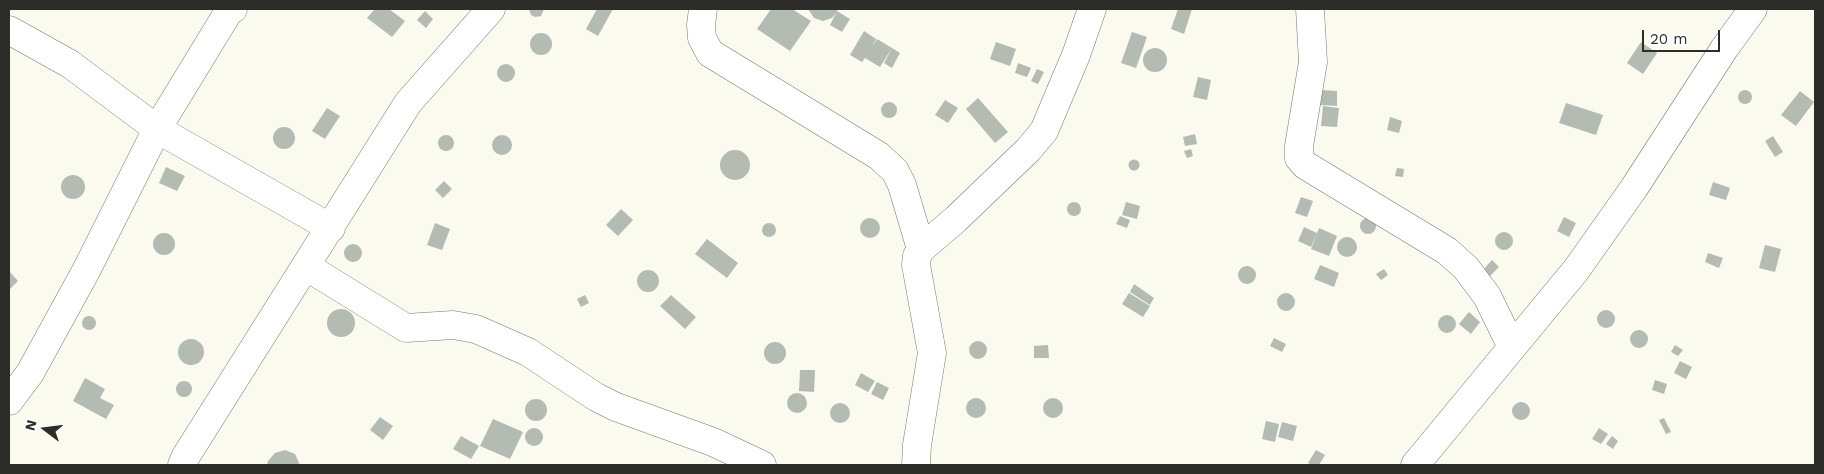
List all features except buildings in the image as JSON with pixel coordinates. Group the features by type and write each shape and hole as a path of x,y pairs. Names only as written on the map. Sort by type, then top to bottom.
{"street":[{"path":"9,401 30,373 87,269 157,129 232,9"},
{"path":"182,465 408,103 491,9"},
{"path":"916,465 917,445 932,353 916,265 917,256 921,249 1028,150 1044,131 1076,55 1092,9"},
{"path":"1310,9 1313,62 1299,146 1299,158 1305,166 1447,252 1466,268 1487,296 1512,347"},
{"path":"1415,465 1576,270 1634,188 1724,49 1753,9"},
{"path":"705,14 702,38 710,53 879,156 895,171 902,185 921,249"},
{"path":"9,30 70,64 157,129 331,228"},
{"path":"306,267 406,328 453,325 476,329 528,352 596,397 616,407 713,442 762,465"}]}
